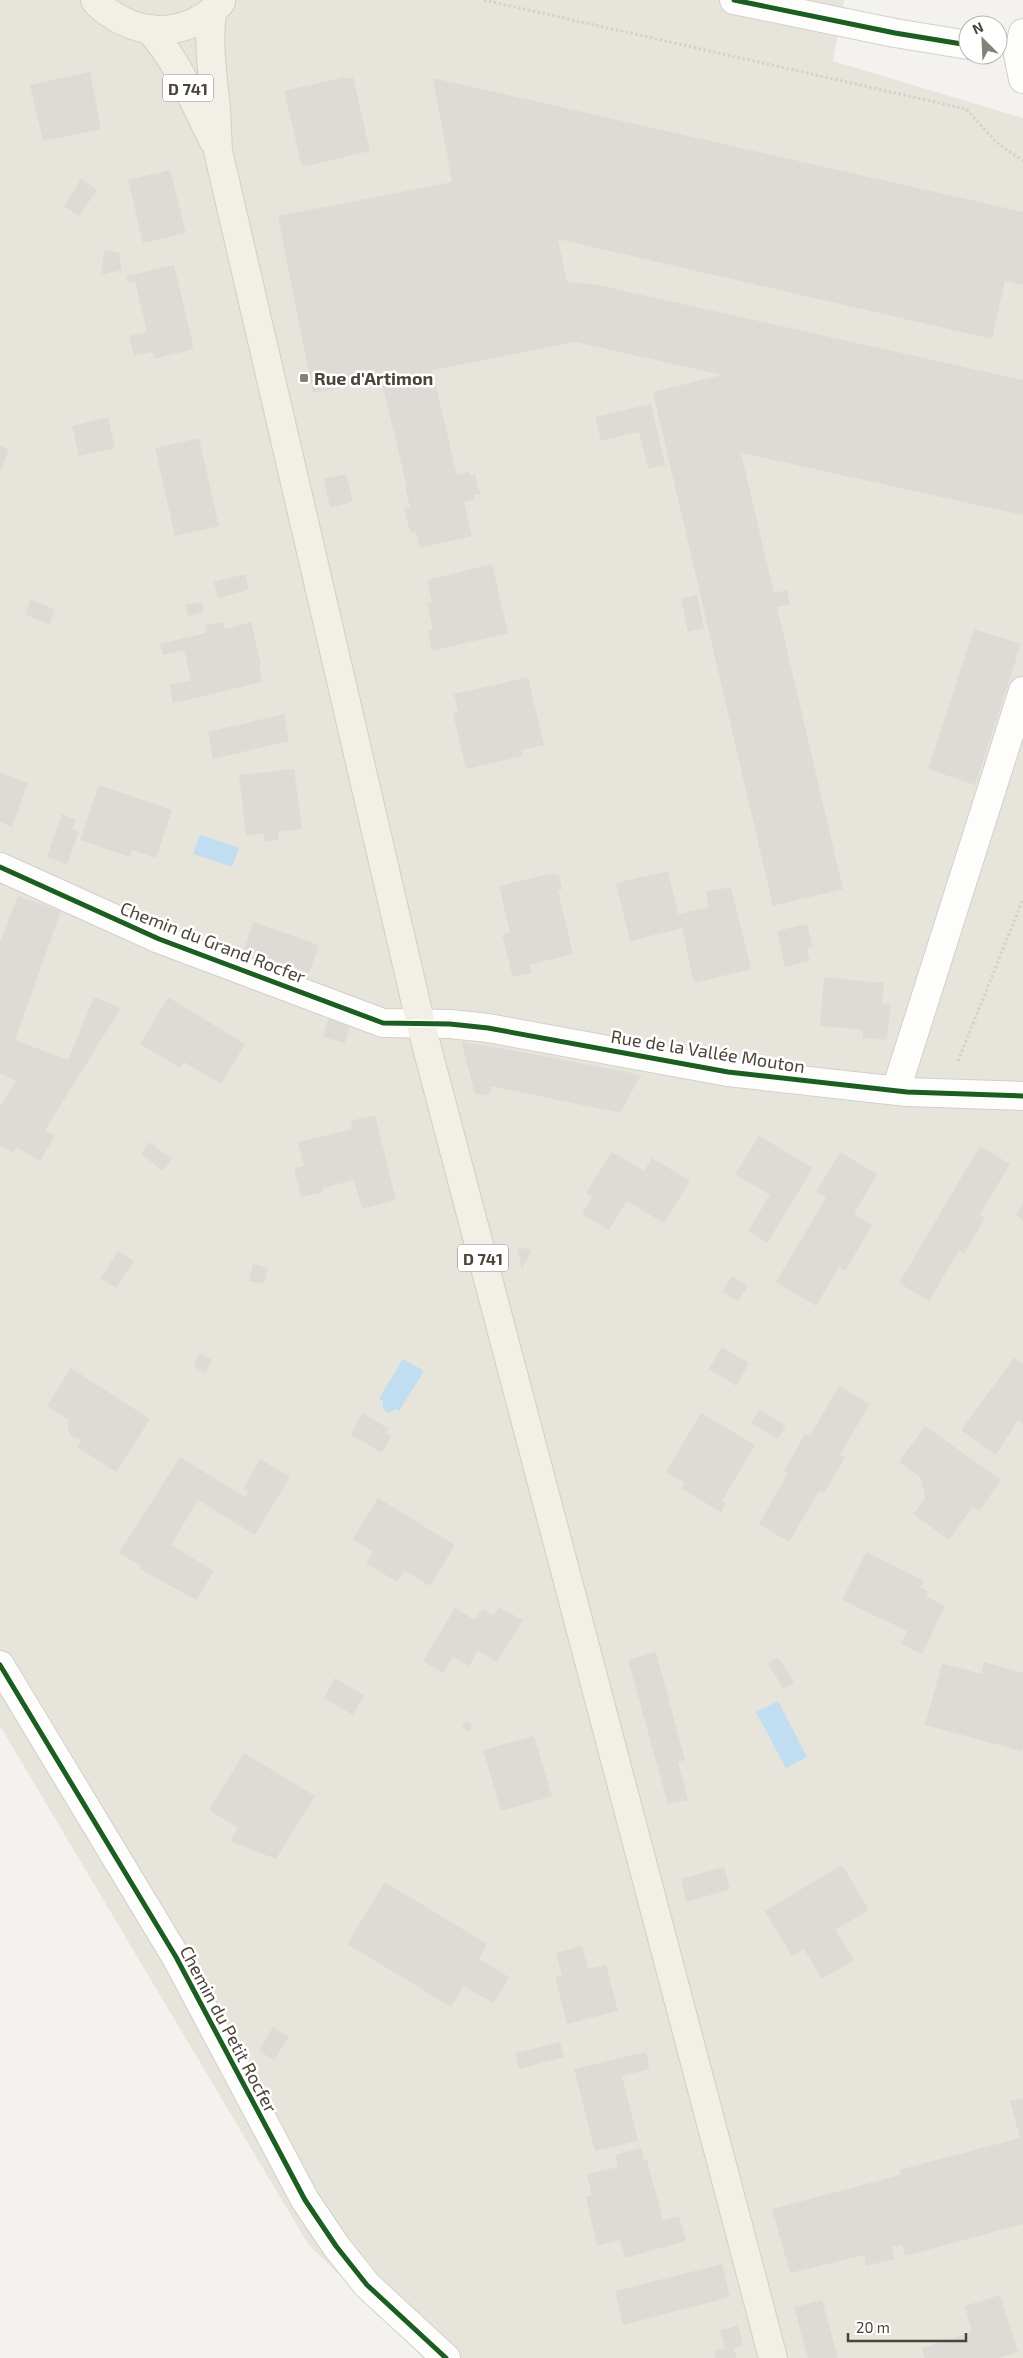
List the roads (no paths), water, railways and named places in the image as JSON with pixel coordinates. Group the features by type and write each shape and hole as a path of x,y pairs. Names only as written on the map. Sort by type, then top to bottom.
{"main road":[{"path":"95,0 113,15 132,26 161,31 189,25 217,6"},
{"name":"D 741","path":"217,6 209,33 210,61 216,102 218,151 421,1025 773,2358"},
{"name":"D 741","path":"149,29 166,49 180,71 218,151"}],"street":[{"path":"734,0 958,44"},
{"path":"896,1090 1023,691"},
{"name":"Chemin du Grand Rocfer","path":"0,867 159,939 383,1022 421,1025"},
{"name":"Rue de la Vallée Mouton","path":"421,1025 450,1024 488,1028 728,1072 896,1090 1022,1096"},
{"name":"Chemin du Petit Rocfer","path":"0,1666 176,1957 305,2200 336,2246 367,2285 446,2358"}],"water":[{"path":"200,835 239,848 232,867 193,854"},
{"path":"403,1359 424,1371 399,1411 396,1409 388,1413 383,1408 383,1401 379,1399"},
{"path":"778,1701 807,1757 786,1768 756,1712"}],"place":[{"name":"Rue d'Artimon","path":"304,378"}]}
